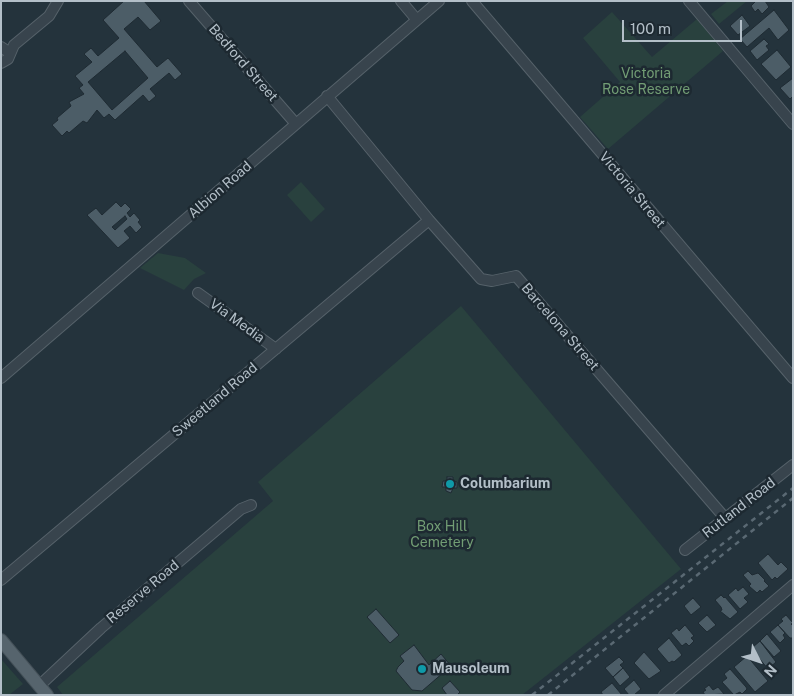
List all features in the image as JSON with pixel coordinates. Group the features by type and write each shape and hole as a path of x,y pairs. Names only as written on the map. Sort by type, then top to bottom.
{"main road":[{"path":"1,640 43,690"}],"street":[{"name":"Bedford Street","path":"189,1 296,124"},
{"path":"401,1 417,20"},
{"name":"Albion Road","path":"1,378 439,1"},
{"name":"Victoria Street","path":"472,1 793,378"},
{"path":"689,1 793,124"},
{"path":"1,63 8,59 6,50 49,16 53,3"},
{"name":"Barcelona Street","path":"327,96 429,220 481,279 492,281 516,276 725,518"},
{"name":"Sweetland Road","path":"1,580 429,220"},
{"name":"Via Media","path":"198,294 276,349"},
{"name":"Rutland Road","path":"685,550 793,465"},
{"name":"Reserve Road","path":"43,690 108,622 241,509 251,505"},
{"path":"664,695 793,585"}],"green space":[{"path":"728,1 747,1 719,24 711,14"},
{"name":"Victoria Rose Reserve","path":"612,12 652,57 697,19 723,51 608,149 580,117 620,82 583,38"},
{"path":"301,182 325,209 311,222 287,195"},
{"path":"158,253 185,258 206,273 194,279 184,290 140,268"},
{"name":"Box Hill Cemetery","path":"461,306 681,569 522,695 63,695 57,687 273,501 258,482"},
{"path":"1,659 23,684 9,695 1,695"}],"building":[{"path":"124,1 144,1 161,21 150,30 138,17 124,29 157,67 168,58 182,74 175,80 169,73 150,89 156,96 149,102 143,95 115,120 109,114 104,118 97,110 87,123 83,121 69,133 67,131 62,136 52,125 71,106 69,102 84,94 79,88 83,85 75,76 92,62 84,54 91,48 98,56 119,38 103,20","holes":["125,51 148,78 112,110 88,82"]},
{"path":"756,1 765,1 769,7 762,14 758,9 755,12 751,6"},
{"path":"774,10 789,30 778,40 769,28 747,47 740,39"},
{"path":"742,15 750,26 738,35 730,26"},
{"path":"764,39 769,44 766,46 769,50 757,60 750,51"},
{"path":"777,50 791,67 776,80 761,64"},
{"path":"793,78 793,96 790,99 780,88"},
{"path":"116,202 121,207 125,203 131,209 127,213 130,217 134,213 140,220 138,222 142,227 136,233 130,226 124,231 130,238 118,248 87,215 96,208 102,215","holes":["125,216 127,219 115,230 112,227"]},
{"name":"Columbarium","path":"447,477 453,477 453,481 457,482 457,488 453,488 451,493 446,491 446,487 442,487 443,481 447,481"},
{"path":"768,554 778,565 781,562 788,569 777,579 775,577 772,580 758,563"},
{"path":"748,571 752,575 758,573 769,586 762,592 760,590 757,593 749,586 751,584 743,575"},
{"path":"743,587 749,594 744,598 748,602 740,609 728,595 736,588 738,591"},
{"path":"721,595 738,612 730,619 720,611 722,610 721,607 715,600"},
{"path":"693,598 701,607 691,615 684,606"},
{"path":"376,609 399,635 390,643 367,617"},
{"path":"707,615 716,625 707,632 698,623"},
{"path":"786,615 793,623 791,624 793,626 793,638 790,638 778,625"},
{"path":"685,625 694,636 691,638 694,641 689,646 686,643 682,646 671,633 677,628 679,631"},
{"path":"778,625 785,633 783,635 785,638 780,643 770,632"},
{"path":"767,634 781,651 774,657 760,641"},
{"path":"669,638 682,655 674,662 669,663 657,649"},
{"path":"760,641 776,662 768,669 754,652 753,647"},
{"name":"Mausoleum","path":"414,645 429,665 441,654 451,666 422,691 412,690 396,671 404,661 400,656"},
{"path":"644,652 661,671 649,679 634,663"},
{"path":"747,656 768,681 755,692 734,667"},
{"path":"619,657 624,662 620,665 623,668 613,677 605,668"},
{"path":"623,668 630,677 620,686 613,677"},
{"path":"730,669 747,689 742,694 740,692 734,695 722,682 727,678 724,674"},
{"path":"634,680 641,689 634,695 629,695 624,689"},
{"path":"450,681 460,692 457,695 447,695 442,688"},
{"path":"612,683 622,695 603,695 601,692"},
{"path":"709,685 713,690 718,687 724,694 705,695 703,692 706,690 704,689"}],"railway":[{"path":"532,695 793,488"},
{"path":"548,695 793,498"}],"place":[{"name":"Columbarium","path":"450,484"},
{"name":"Mausoleum","path":"422,669"}]}
